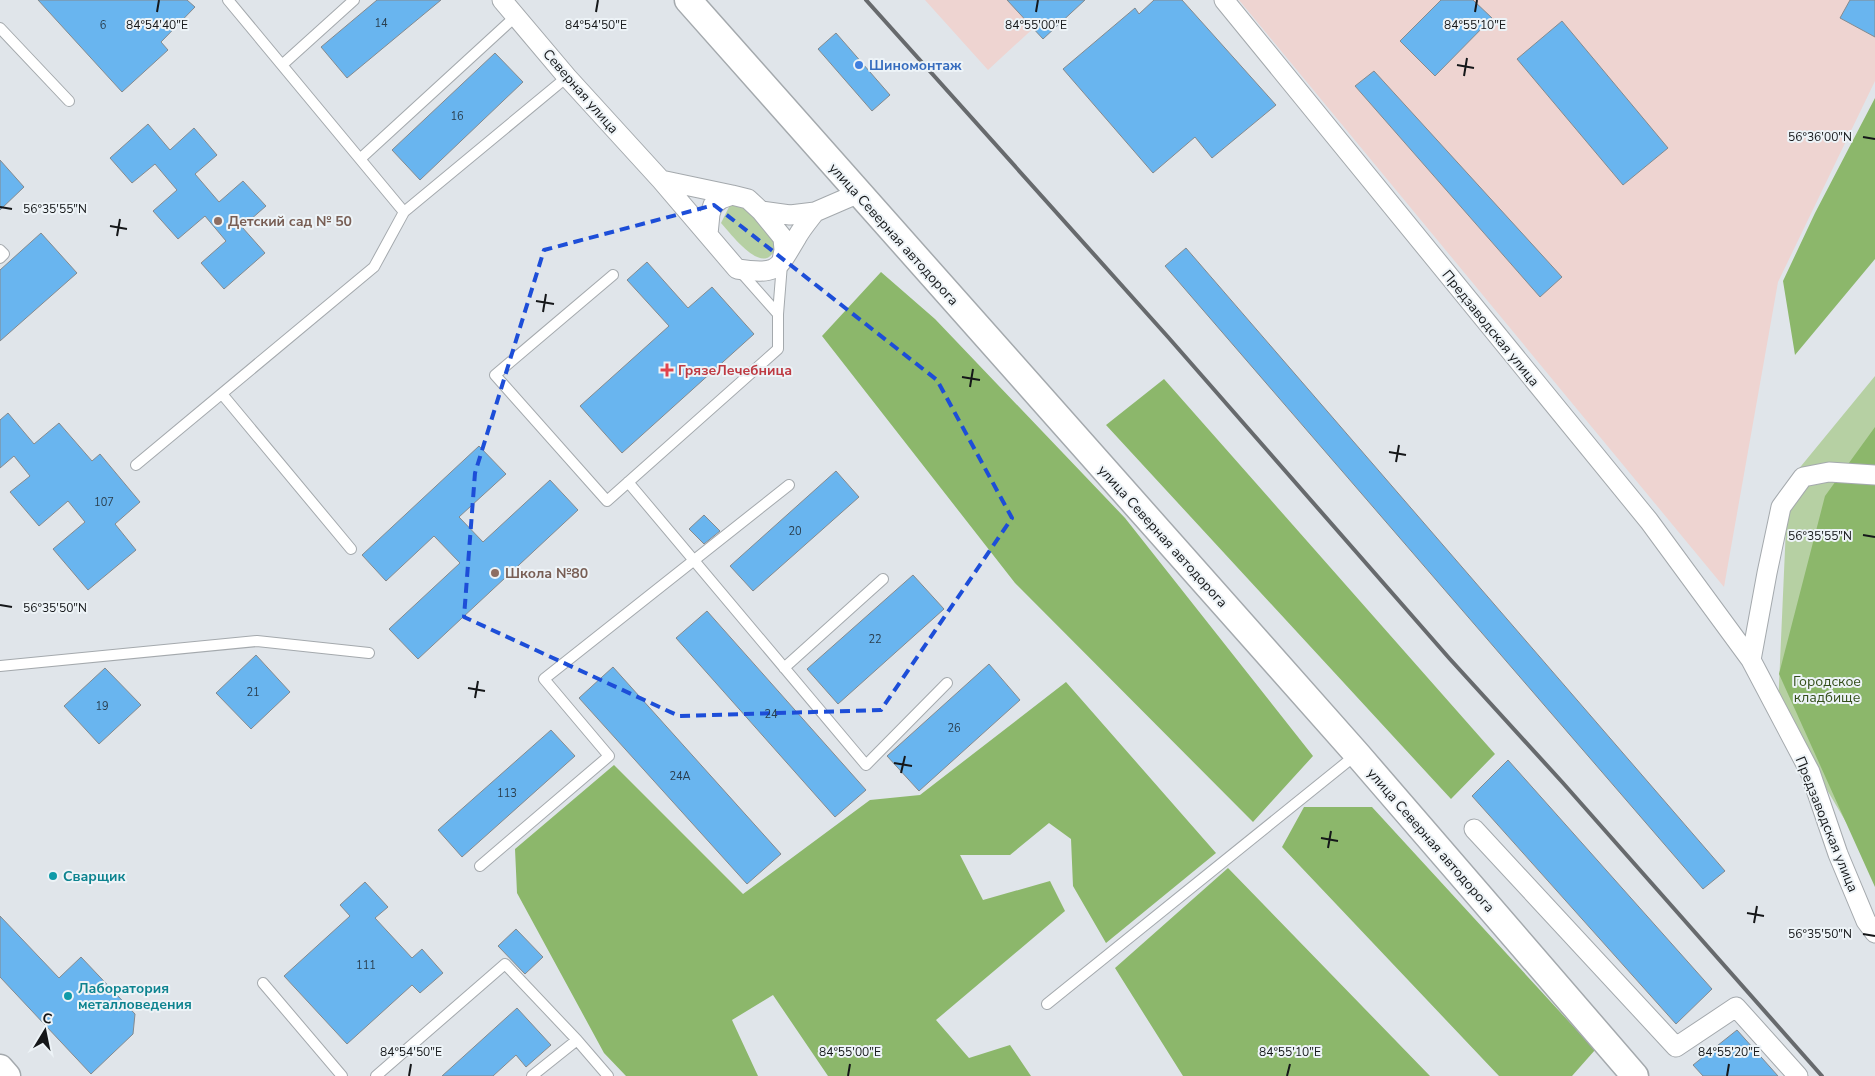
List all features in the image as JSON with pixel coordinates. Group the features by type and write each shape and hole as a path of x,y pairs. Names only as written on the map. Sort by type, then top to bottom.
{"main road":[{"name":"улица Северная автодорога","path":"688,0 1357,754 1635,1076"},
{"path":"0,1068 7,1076"}],"street":[{"name":"Северная улица","path":"502,0 708,234"},
{"name":"Предзаводская улица","path":"1224,0 1649,521 1751,660 1810,772 1842,862 1866,921 1875,933"},
{"path":"661,180 748,199 761,211 783,238 782,264"},
{"path":"761,211 790,215 815,212 858,193"},
{"path":"732,195 721,199 713,205 708,234 737,269 764,272 782,264 798,234 815,212"},
{"path":"1751,660 1781,506 1803,478 1829,472 1875,475"},
{"path":"1474,829 1676,1047 1736,1006 1798,1076"}],"lane":[{"path":"228,0 404,212"},
{"path":"282,65 354,0"},
{"path":"360,159 516,16"},
{"path":"0,28 69,102"},
{"path":"136,465 374,267 404,212 568,77"},
{"path":"0,250 4,254 0,258"},
{"path":"613,275 496,375 607,501 778,349 778,314 782,264"},
{"path":"737,269 778,314"},
{"path":"222,394 351,549"},
{"path":"628,482 866,765 947,683"},
{"path":"480,866 609,756 544,679 788,485"},
{"path":"784,668 883,579"},
{"path":"0,666 257,641 369,653"},
{"path":"1047,1004 1357,754"},
{"path":"376,1076 505,964 577,1040 608,1076"},
{"path":"263,983 342,1076"},
{"path":"532,1076 577,1040"}],"highlighted area":[{"path":"714,205 937,380 1012,518 881,710 679,716 464,617 475,473 544,250"}],"shaded area":[{"path":"925,0 1064,0 988,70"},
{"path":"1239,0 1875,0 1875,81 1778,282 1724,587"}],"green space":[{"path":"1875,98 1875,259 1795,355 1783,281 1815,213"},
{"path":"730,205 744,205 775,239 776,250 769,257 761,258 749,252 721,223"},
{"path":"881,272 935,319 1125,518 1313,756 1253,822 1015,583 822,336"},
{"name":"Городское кладбище","path":"1875,376 1875,871 1778,707 1788,482"},
{"path":"1164,379 1495,754 1451,799 1106,425"},
{"name":"Городское кладбище","path":"1875,427 1875,887 1779,674 1825,496"},
{"path":"1066,682 1216,853 1106,943 1073,886 1071,839 1049,823 1010,855 960,855 983,900 1050,881 1065,911 936,1020 969,1058 1010,1045 1031,1076 828,1076 773,995 732,1020 758,1076 626,1076 604,1053 517,893 515,849 614,765 743,894 870,800 920,795"},
{"path":"1304,807 1372,807 1595,1050 1572,1076 1499,1076 1282,847"},
{"path":"1228,868 1430,1076 1183,1076 1115,968"}],"building":[{"path":"38,0 187,0 195,7 161,42 168,50 122,92"},
{"path":"377,0 441,0 347,78 321,47"},
{"path":"1007,0 1085,0 1043,39"},
{"path":"1154,0 1182,0 1276,105 1212,158 1195,137 1153,173 1063,69 1135,8 1139,14"},
{"path":"1441,0 1473,0 1492,18 1435,76 1400,41"},
{"path":"1850,0 1875,0 1875,37 1840,18"},
{"path":"1562,21 1668,148 1623,185 1517,59"},
{"path":"836,33 890,95 872,111 818,49"},
{"path":"495,53 523,82 420,180 392,150"},
{"path":"1374,71 1562,277 1540,297 1355,86"},
{"path":"148,124 170,150 194,128 217,155 195,174 219,202 243,181 266,206 242,227 265,253 224,289 201,263 226,241 205,216 178,239 153,211 177,190 155,164 132,183 110,158"},
{"path":"0,160 24,187 0,210"},
{"path":"41,233 77,273 0,341 0,270"},
{"path":"1186,248 1725,871 1703,889 1165,266"},
{"name":"ГрязеЛечебница","path":"647,262 688,308 712,287 754,334 622,453 580,406 669,326 627,280"},
{"path":"8,413 34,444 59,423 92,461 100,454 140,502 115,524 136,550 88,590 53,549 85,522 68,501 39,526 10,492 30,476 14,456 0,468 0,420"},
{"path":"479,446 506,474 459,517 483,542 550,480 578,510 418,659 389,629 460,563 434,536 386,581 362,555"},
{"path":"836,471 859,497 753,591 730,566"},
{"path":"704,515 720,531 704,544 689,529"},
{"path":"913,575 944,609 838,704 807,669"},
{"path":"707,611 866,790 835,817 676,638"},
{"path":"256,655 290,692 251,729 216,693"},
{"path":"989,664 1020,700 919,791 887,756"},
{"path":"613,667 781,854 747,884 579,698"},
{"path":"105,668 141,705 99,744 64,706"},
{"path":"551,730 575,756 462,857 438,830"},
{"path":"1508,760 1712,989 1676,1024 1472,796"},
{"path":"365,882 388,907 375,918 412,958 422,949 443,973 420,993 412,985 347,1044 284,976 350,916 340,905"},
{"name":"Лаборатория металловедения","path":"0,916 59,978 81,957 135,1014 133,1034 91,1074 0,977"},
{"path":"516,929 543,957 525,974 498,946"},
{"path":"517,1008 551,1045 526,1067 516,1055 493,1076 442,1076"},
{"path":"1737,1030 1778,1076 1703,1076 1693,1065"}],"railway":[{"path":"866,0 1168,337 1449,658 1563,783 1822,1076"}],"place":[{"name":"Шиномонтаж","path":"859,65"},
{"name":"Детский сад № 50","path":"218,221"},
{"name":"ГрязеЛечебница","path":"667,370"},
{"name":"Школа №80","path":"495,573"},
{"name":"Сварщик","path":"53,876"},
{"name":"Лаборатория металловедения","path":"68,996"}]}
